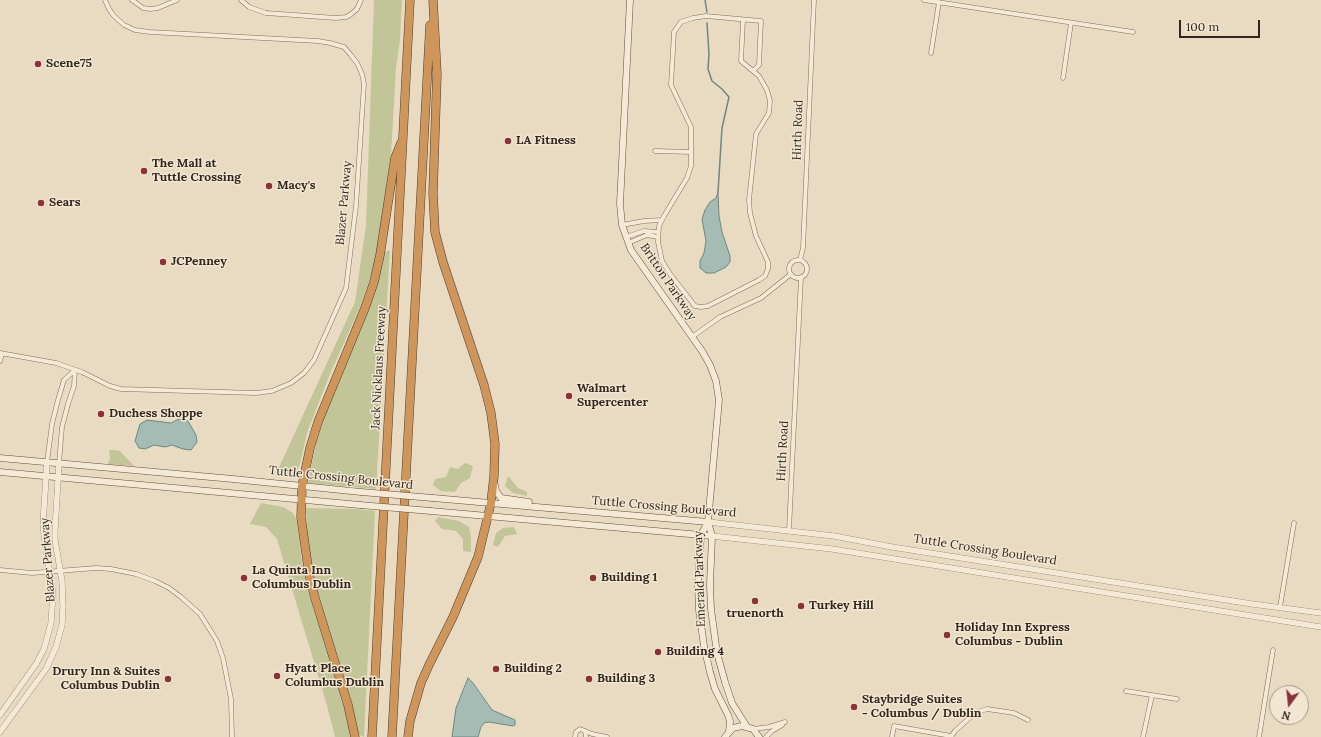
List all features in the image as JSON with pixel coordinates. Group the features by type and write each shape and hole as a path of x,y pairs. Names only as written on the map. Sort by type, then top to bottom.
{"highway":[{"name":"Jack Nicklaus Freeway","path":"372,737 410,0"},
{"path":"408,737 410,721 421,683 470,580 478,558 491,503 494,476 495,444 491,413 484,385 443,262 435,232 433,193 437,74 432,0"},
{"path":"392,737 432,0"},
{"path":"355,737 348,705 309,574 301,517 302,486 310,448 318,422 365,308 374,282 380,255 394,158 403,136"}],"main road":[{"name":"Britton Parkway","path":"630,0 620,204 622,226 627,240 636,257 692,337 710,365 716,379 718,410 708,522"},
{"name":"Tuttle Crossing Boulevard","path":"0,458 361,492 708,522"},
{"name":"Tuttle Crossing Boulevard","path":"0,472 712,536"},
{"path":"494,476 496,491 501,498 539,504 547,508"},
{"name":"Emerald Parkway","path":"708,522 700,535 698,586 702,635 715,689 730,721 726,736"},
{"name":"Emerald Parkway","path":"708,522 712,536 710,597 712,624 717,653 732,703 750,728 759,737"},
{"path":"726,736 737,727 750,728"}],"street":[{"name":"Blazer Parkway","path":"1,354 56,363 110,386 121,389 256,393 272,391 291,383 304,373 314,360 346,288 356,206 364,84 362,74 357,63 344,47 318,41 135,30 124,25 114,16 105,0"},
{"path":"132,0 143,8 150,9 158,8 177,0"},
{"path":"241,0 249,7 266,13 336,18 350,15 357,9 360,0"},
{"name":"Hirth Road","path":"800,260 803,240 814,0"},
{"path":"924,0 1133,32"},
{"path":"931,53 938,2"},
{"path":"743,20 741,61 758,76 767,90 770,101 769,112 756,134 749,200 750,213 756,236 768,262 768,270 764,276 708,306 695,306 670,274 662,261 658,242 659,226 687,178 691,166 691,127 671,85 674,32 681,22 706,16 761,21 759,65 753,71"},
{"path":"1063,78 1071,23"},
{"path":"655,151 691,152"},
{"path":"622,226 644,221 662,220"},
{"path":"644,221 646,233"},
{"path":"627,240 646,233 658,232"},
{"path":"646,233 658,237"},
{"path":"794,260 800,260 806,265 805,274 801,277 796,277 791,274 789,270 791,263 794,260"},
{"path":"692,337 720,317 761,298 791,274"},
{"name":"Hirth Road","path":"789,530 801,277"},
{"path":"0,361 1,354"},
{"name":"Blazer Parkway","path":"0,715 30,673 40,656 46,642 51,623 54,606 44,535 43,508 47,462 52,424 64,380 75,370"},
{"name":"Blazer Parkway","path":"0,732 46,669 56,648 62,619 62,581 55,530 58,477 62,427 74,386 75,370"},
{"name":"Tuttle Crossing Boulevard","path":"708,522 834,536 1321,613"},
{"path":"1280,607 1294,523"},
{"name":"Tuttle Crossing Boulevard","path":"712,536 832,549 1321,627"},
{"path":"0,570 32,573 96,568 111,569 136,574 156,581 169,588 200,614 216,642 223,658 231,699 232,737"},
{"path":"1259,737 1273,650"},
{"path":"1126,691 1177,699"},
{"path":"1143,737 1152,695"},
{"path":"892,737 894,726 951,737 955,731 975,713 987,710 1014,713 1028,720"},
{"path":"750,728 769,727 785,722 766,737"},
{"path":"575,737 577,730 607,737"},
{"path":"585,731 586,737"}],"green space":[{"path":"374,0 402,0 391,155 376,257 360,307 330,374 307,433 300,464 296,473 290,476 275,476 355,302 366,225"},
{"path":"390,250 376,489 308,483 323,419 368,311 379,278 384,252"},
{"path":"109,450 120,451 134,466 108,464 110,458"},
{"path":"465,463 473,466 470,478 461,483 455,492 441,491 433,485 435,479 446,477 450,467 458,469"},
{"path":"508,476 518,488 527,492 527,496 513,493 505,486"},
{"path":"261,503 283,507 293,513 297,521 302,562 310,595 346,711 352,737 335,737 326,702 277,539 266,527 250,524"},
{"path":"306,508 358,509 375,511 364,737 358,734 319,599 307,540"},
{"path":"438,517 459,521 469,527 471,552 463,551 463,539 456,531 442,529 435,521"},
{"path":"514,527 517,534 505,536 498,547 493,545 496,533 503,528"}],"water":[{"path":"718,192 719,216 722,232 730,256 730,262 726,267 714,273 706,273 700,268 700,261 704,253 706,241 702,219 705,210 710,202 716,198"},
{"path":"179,419 188,421 196,435 197,442 191,450 172,445 165,447 154,445 145,449 139,448 135,441 140,424 147,420 171,423"},
{"path":"468,678 492,710 515,720 515,725 513,726 489,722 484,723 481,727 478,737 452,737 456,708"}],"waterway":[{"path":"705,0 707,12"},
{"path":"707,23 709,54 708,69 712,81 729,97 722,128 718,192"}],"place":[{"name":"Scene75","path":"38,64"},
{"name":"LA Fitness","path":"508,141"},
{"name":"The Mall at Tuttle Crossing","path":"144,171"},
{"name":"Macy's","path":"269,186"},
{"name":"Sears","path":"41,203"},
{"name":"JCPenney","path":"163,262"},
{"name":"Walmart Supercenter","path":"569,396"},
{"name":"Duchess Shoppe","path":"101,414"},
{"name":"La Quinta Inn Columbus Dublin","path":"244,578"},
{"name":"Building 1","path":"593,578"},
{"name":"truenorth","path":"755,601"},
{"name":"Turkey Hill","path":"801,606"},
{"name":"Holiday Inn Express Columbus - Dublin","path":"947,635"},
{"name":"Building 4","path":"658,652"},
{"name":"Building 2","path":"496,669"},
{"name":"Hyatt Place Columbus Dublin","path":"277,676"},
{"name":"Drury Inn & Suites Columbus Dublin","path":"168,679"},
{"name":"Building 3","path":"589,679"},
{"name":"Staybridge Suites - Columbus / Dublin","path":"854,707"}]}
